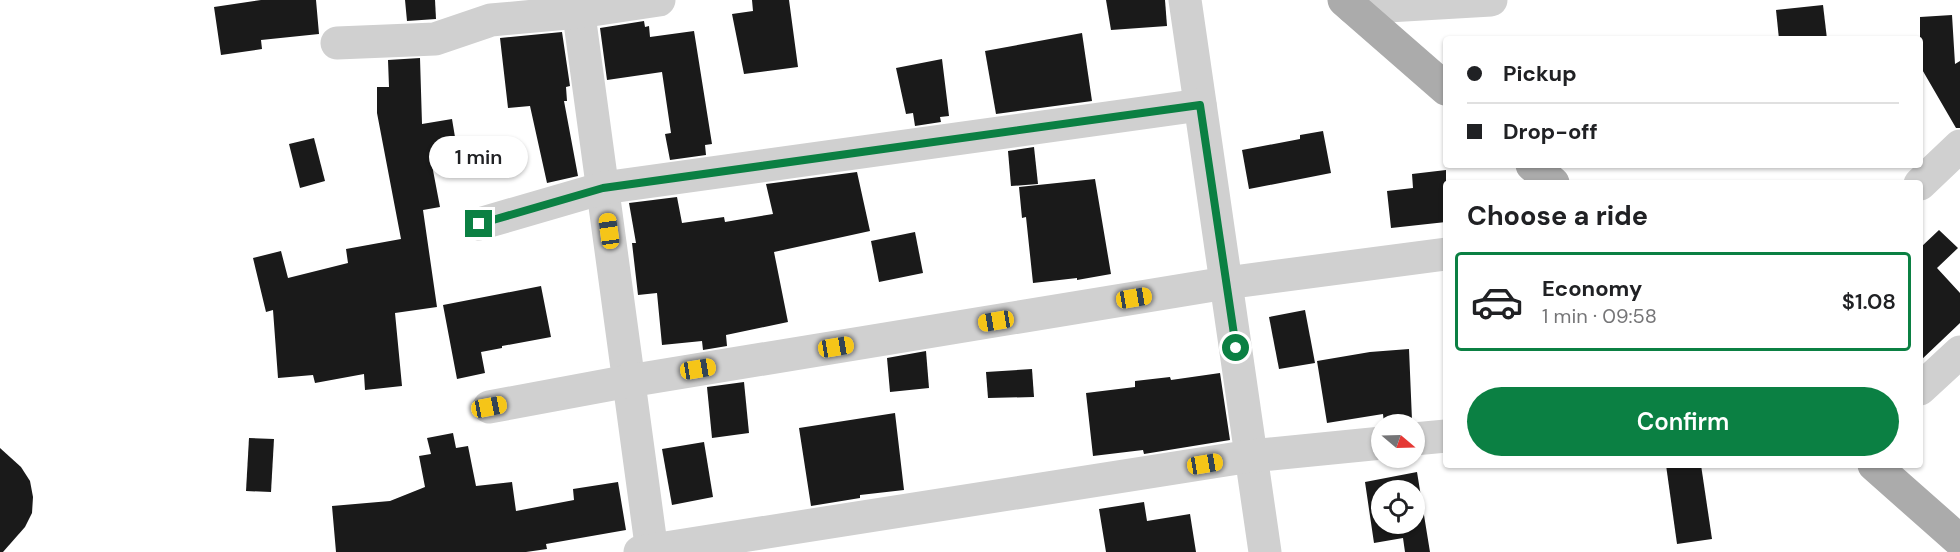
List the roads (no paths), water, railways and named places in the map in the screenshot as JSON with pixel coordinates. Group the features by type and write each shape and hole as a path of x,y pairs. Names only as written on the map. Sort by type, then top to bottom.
{"main road":[{"path":"1349,4 1443,86"},
{"path":"1535,168 1549,180"},
{"path":"1877,468 1960,541"}],"street":[{"path":"337,43 435,39 491,20 578,6 659,0"},
{"path":"1185,0 1265,552"},
{"path":"1349,4 1491,0"},
{"path":"578,6 629,381 648,551 1251,456 1371,444"},
{"path":"479,224 603,188 1200,105"},
{"path":"1923,181 1960,146"},
{"path":"489,407 629,381 1226,283 1443,254"},
{"path":"1923,386 1960,352"},
{"path":"1425,438 1443,436"}]}
